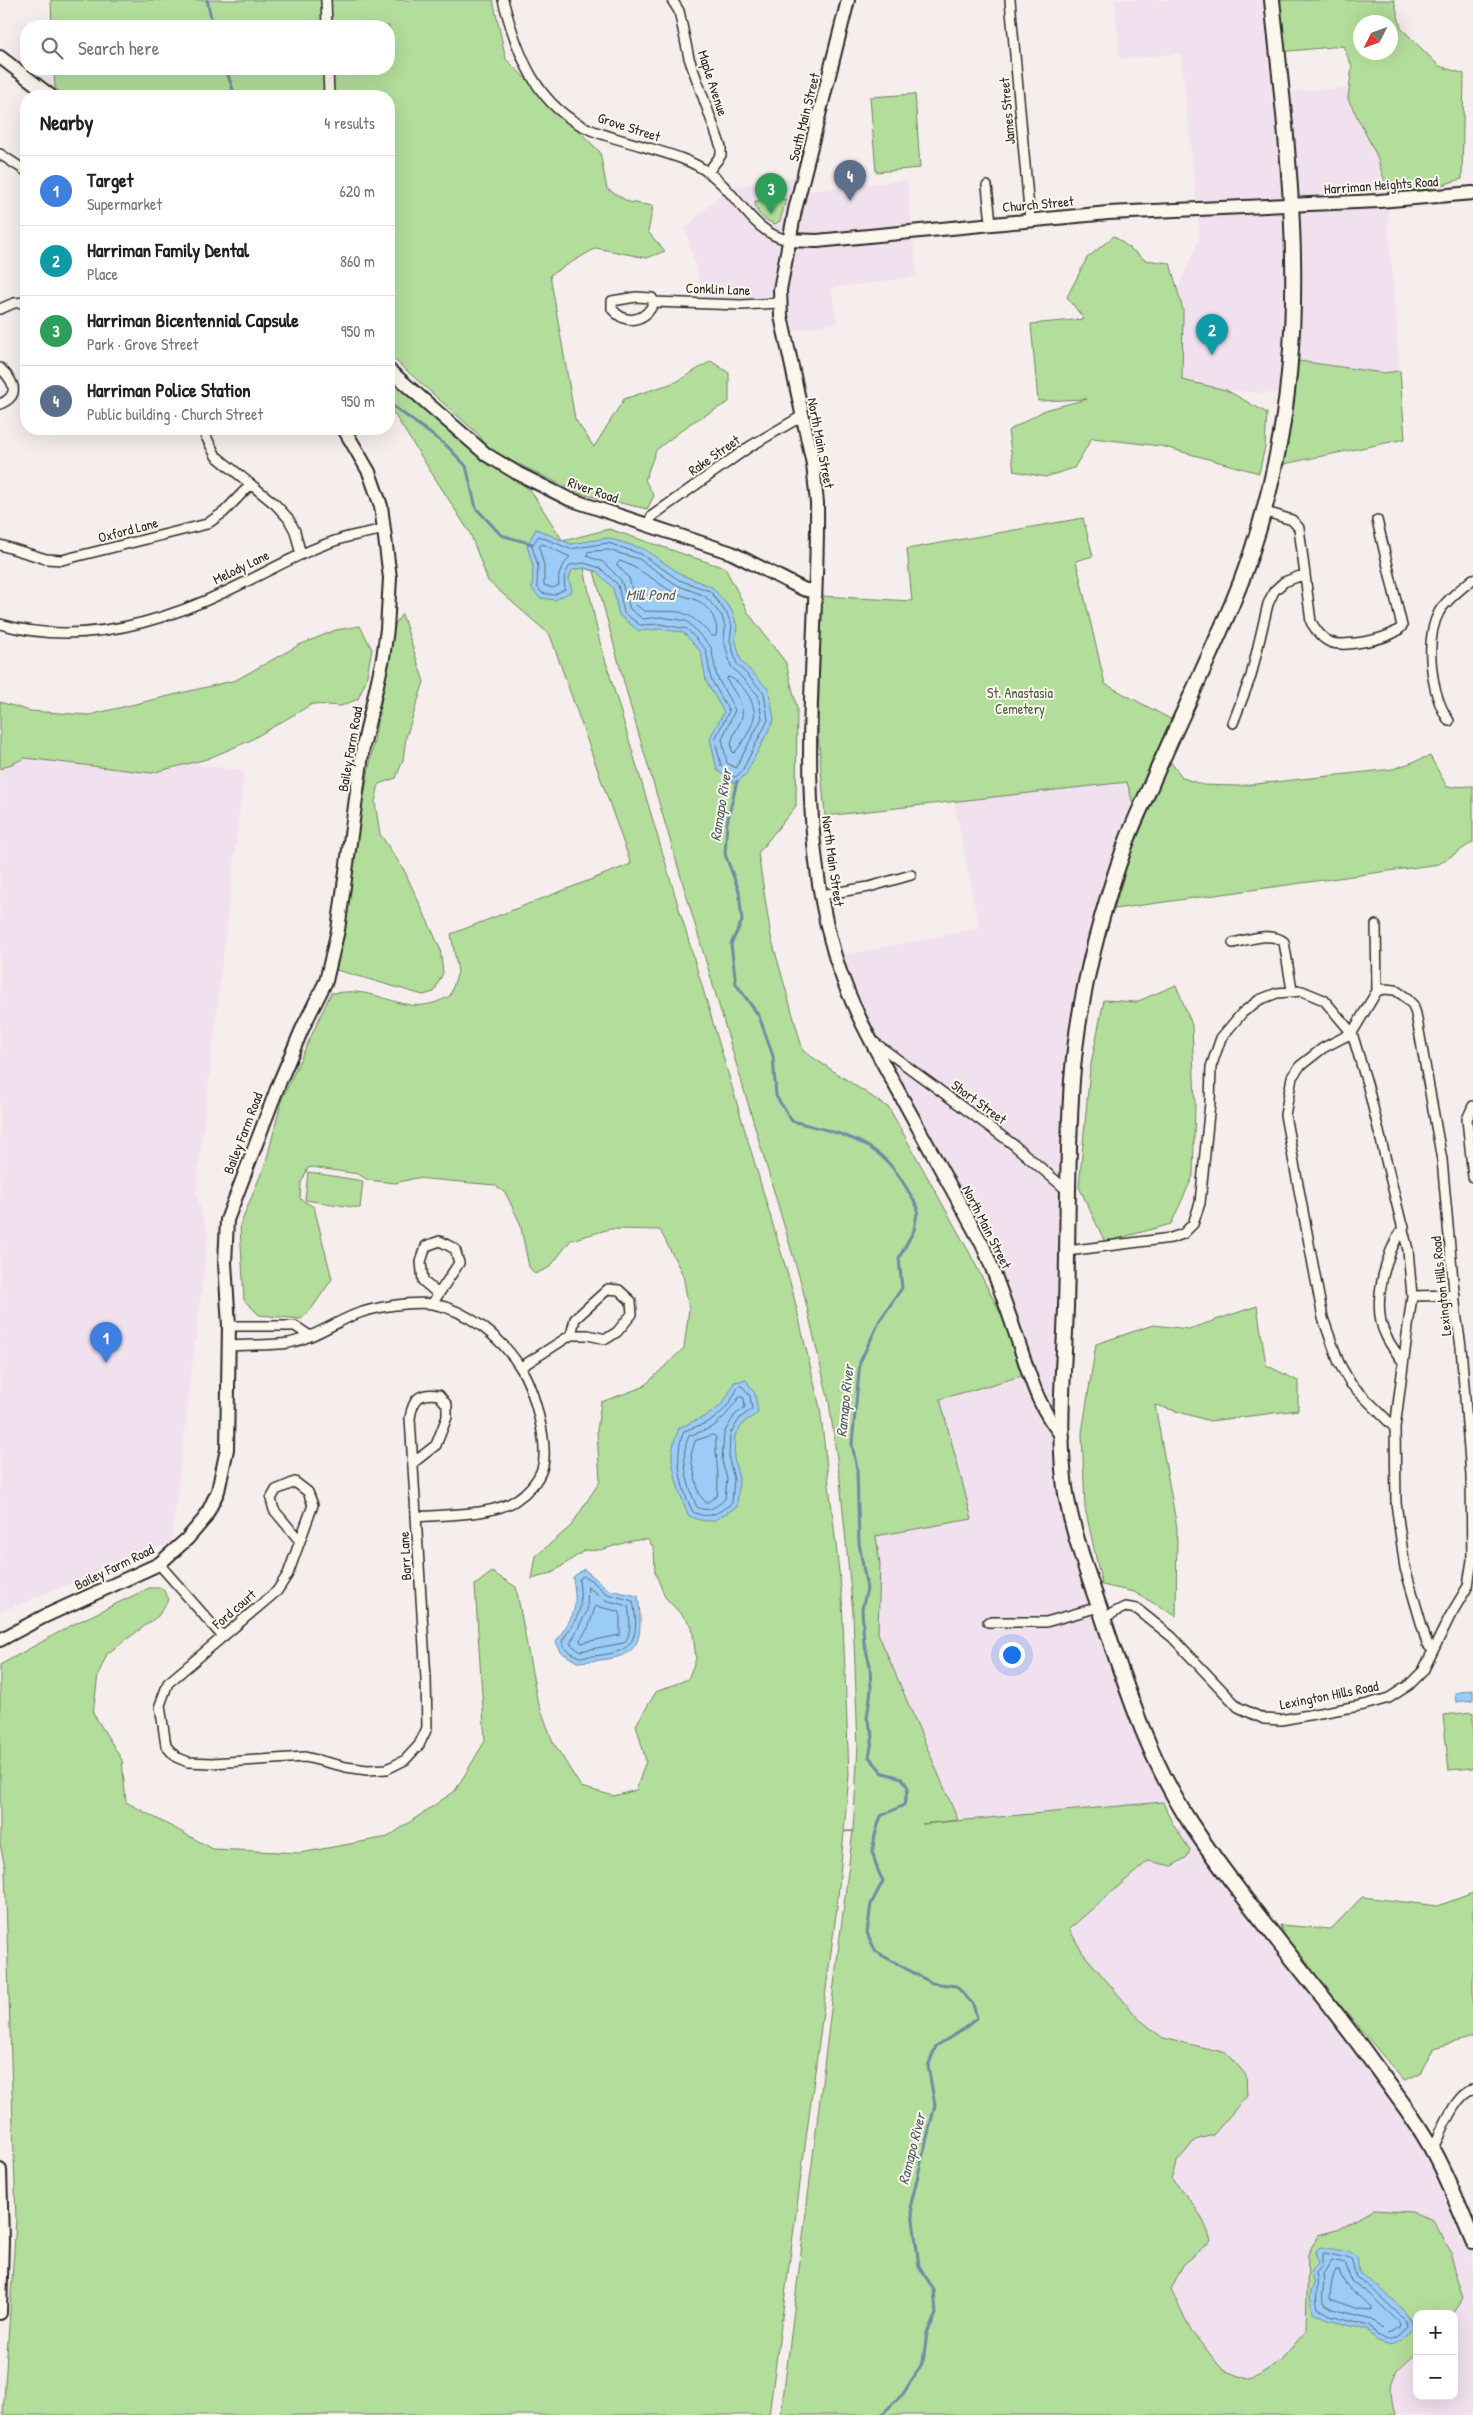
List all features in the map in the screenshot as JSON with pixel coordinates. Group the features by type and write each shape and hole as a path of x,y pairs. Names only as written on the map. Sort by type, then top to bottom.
{"main road":[{"path":"1272,0 1290,205 1294,293 1291,360 1277,455 1263,511 1234,600 1127,839 1106,901 1080,1014 1072,1078 1068,1191 1063,1437 1068,1503 1101,1613 1142,1730 1171,1790 1191,1823 1235,1885 1359,2043 1411,2115 1432,2150 1460,2206 1473,2240"}],"street":[{"path":"326,0 327,20"},
{"name":"Grove Street","path":"503,0 514,41 530,76 552,104 571,119 591,130 680,158 708,172 728,188 761,228 777,238 789,240"},
{"name":"Maple Avenue","path":"672,0 679,11 695,76 721,147 721,155 708,172"},
{"name":"South Main Street","path":"789,240 848,0"},
{"name":"James Street","path":"1010,0 1030,220"},
{"path":"0,57 20,72"},
{"path":"24,75 43,90"},
{"path":"328,75 329,90"},
{"path":"0,154 20,167"},
{"path":"987,186 991,223"},
{"name":"Harriman Heights Road","path":"1290,205 1473,193"},
{"name":"Church Street","path":"789,240 817,240 1108,213 1290,205"},
{"name":"North Main Street","path":"789,240 780,303 813,464 817,502 810,744 811,819 821,896 836,957 851,999 870,1040 983,1246 998,1279 1033,1387 1047,1419 1063,1437"},
{"path":"0,309 20,302"},
{"name":"Conklin Lane","path":"654,302 741,305 780,303"},
{"path":"0,368 11,379 14,389 11,396 0,404"},
{"name":"River Road","path":"395,375 480,449 517,473 569,499 648,524 732,554 803,589 814,592"},
{"name":"Rake Street","path":"648,524 652,516 740,453 802,416"},
{"path":"205,435 216,456 275,504 288,518 295,531 301,554"},
{"path":"347,435 369,472 381,506 385,529"},
{"name":"Oxford Lane","path":"0,544 46,559 62,560 84,556 207,524 224,512 250,485"},
{"path":"1263,511 1292,520 1299,528 1311,622 1318,633 1329,642 1340,645 1356,644 1399,630 1402,626 1377,520"},
{"name":"Melody Lane","path":"0,624 26,631 49,634 80,633 144,622 180,612 301,554 344,538 385,529"},
{"name":"Bailey Farm Road","path":"0,1640 43,1617 159,1564 187,1539 199,1525 218,1491 227,1449 229,1326 225,1263 227,1220 280,1081 326,981 338,930 363,747 383,658 387,629 390,578 385,529"},
{"path":"1233,723 1251,676 1268,604 1274,591 1284,582 1305,574"},
{"path":"1449,721 1441,710 1430,650 1434,627 1440,611 1473,579"},
{"path":"821,896 869,887 911,875"},
{"path":"1376,925 1377,991 1352,1033 1323,1048 1300,1066 1292,1077 1287,1093 1285,1125 1323,1318 1339,1363 1351,1384 1395,1428"},
{"path":"1233,943 1266,936 1280,938 1284,942 1292,990"},
{"name":"Lexington Hills Road","path":"988,1622 1046,1622 1125,1607 1137,1609 1172,1637 1238,1706 1264,1719 1282,1720 1364,1705 1389,1698 1410,1685 1423,1671 1432,1649 1468,1586 1472,1560 1471,1475 1461,1347 1442,1160 1416,1014 1413,1005 1395,990 1384,989 1377,991"},
{"name":"Lexington Hills Road","path":"1067,1251 1171,1238 1183,1234 1193,1224 1200,1203 1212,1067 1218,1045 1242,1013 1259,1000 1277,992 1302,991 1324,1000 1352,1033 1404,1226 1412,1296 1395,1428 1396,1503 1399,1542 1427,1644 1432,1649"},
{"name":"Short Street","path":"870,1040 1014,1144 1068,1191"},
{"path":"1472,1107 1467,1119 1467,1138 1473,1177"},
{"path":"1403,1362 1385,1335 1380,1319 1384,1268 1394,1241 1404,1226"},
{"path":"432,1304 459,1263 455,1249 440,1241 426,1246 421,1262 423,1280 438,1294"},
{"path":"520,1367 571,1335 588,1335 606,1339 617,1332 632,1314 631,1302 619,1290 608,1289 575,1319 571,1335"},
{"path":"1412,1296 1455,1295"},
{"name":"Barr Lane","path":"168,1683 160,1705 166,1746 176,1757 188,1762 212,1763 305,1757 327,1761 346,1768 367,1770 387,1769 405,1760 419,1745 427,1728 426,1679 416,1516 497,1508 516,1501 532,1487 542,1468 543,1444 539,1417 520,1367 502,1344 481,1325 432,1304 391,1305 364,1312 310,1336 288,1343 228,1346"},
{"path":"229,1326 295,1326 310,1336"},
{"path":"413,1463 436,1445 448,1417 447,1405 439,1395 428,1393 420,1396 412,1405 410,1418 416,1516"},
{"name":"Ford court","path":"168,1683 277,1591 288,1574 300,1541 313,1505 308,1492 295,1482 276,1490 272,1499 274,1510 300,1541"},
{"path":"159,1564 223,1637"},
{"path":"1432,2150 1459,2098 1467,2090 1473,2090"},
{"path":"0,2170 2,2240 0,2313"}],"shaded area":[{"path":"1115,0 1272,0 1281,92 1377,86 1383,190 1388,201 1400,371 1383,373 1291,360 1286,394 1182,388 1175,294 1200,238 1181,53 1120,59"},
{"path":"805,175 801,192 907,180 917,277 831,288 837,323 785,332 780,303 706,304 685,228 728,188"},
{"path":"0,739 244,771 196,1192 208,1235 171,1542 0,1612"},
{"path":"1128,782 1137,818 1081,1010 1068,1191 1068,1503 1172,1801 958,1820 878,1633 876,1536 972,1519 940,1399 1029,1374 997,1279 870,1040 836,957 979,928 954,800"},
{"path":"1188,1819 1411,2115 1473,2241 1473,2415 1392,2415 1237,2409 1079,2239 1047,1942"}],"green space":[{"path":"51,0 493,0 506,59 600,152 607,189 629,202 653,206 648,232 665,251 647,258 596,248 550,275 575,419 594,447 624,399 676,382 711,361 729,373 729,402 691,423 656,450 645,480 654,496 647,509 581,494 489,450 478,434 395,360 395,90 58,90 55,88 54,75 395,75 395,20 52,20"},
{"path":"1272,0 1394,0 1398,15 1353,15 1353,60 1398,60 1398,16 1401,28 1439,66 1464,74 1462,179 1427,189 1388,192 1376,154 1348,99 1352,66 1343,46 1278,52"},
{"path":"915,94 920,168 876,172 870,97"},
{"path":"786,199 780,221 775,224 760,216 756,209 755,201"},
{"path":"1114,236 1145,260 1170,263 1183,310 1182,380 1226,390 1267,413 1265,447 1259,473 1161,446 1092,438 1074,468 1045,477 1014,471 1008,431 1045,410 1087,399 1038,401 1031,324 1084,319 1067,297 1087,258"},
{"path":"1299,361 1383,373 1400,371 1405,439 1279,465 1292,411"},
{"path":"395,384 531,491 563,541 609,529 725,568 749,614 786,663 797,708 796,806 758,853 771,937 803,1051 889,1108 968,1250 1026,1363 1029,1374 940,1399 972,1519 876,1536 880,1564 878,1633 958,1820 922,1824 1163,1802 1172,1823 1190,1850 1187,1857 1172,1866 1148,1861 1069,1929 1082,1952 1139,2019 1163,2038 1227,2053 1246,2075 1247,2096 1213,2135 1195,2140 1177,2162 1171,2178 1200,2215 1211,2241 1183,2265 1171,2289 1191,2331 1223,2370 1251,2380 1279,2362 1306,2331 1308,2254 1318,2235 1337,2230 1373,2210 1412,2212 1433,2220 1451,2252 1451,2260 1463,2298 1455,2310 1413,2310 1413,2356 1396,2373 1391,2386 1395,2415 781,2415 853,1831 844,1832 837,1907 769,2415 3,2415 16,2220 5,1867 0,1844 0,1665 72,1625 149,1588 162,1588 169,1599 158,1616 107,1654 98,1675 93,1713 122,1760 126,1802 213,1849 300,1853 388,1837 455,1791 485,1741 475,1585 492,1572 516,1587 537,1699 553,1742 581,1787 614,1796 636,1790 646,1761 636,1725 656,1692 688,1679 696,1659 692,1626 665,1597 655,1572 654,1548 648,1540 632,1541 601,1550 585,1550 552,1573 532,1579 536,1556 571,1526 600,1481 597,1431 601,1402 643,1387 684,1348 689,1309 683,1275 660,1230 610,1229 571,1240 550,1267 535,1274 529,1267 520,1223 506,1194 495,1185 416,1178 395,1183 368,1180 358,1174 312,1167 308,1168 301,1183 300,1199 314,1207 332,1279 310,1311 301,1319 259,1315 244,1300 240,1225 266,1162 282,1099 331,993 352,992 369,994 412,1005 436,1002 450,996 458,972 451,934 631,864 550,635 488,581 470,533 395,415","holes":["584,568 594,571 631,708 802,1286 829,1402 840,1480 853,1613 858,1747 853,1831 844,1831 849,1775 842,1597 820,1408 792,1289 599,639"]},
{"name":"St. Anastasia Cemetery","path":"1083,518 1093,556 1076,561 1105,684 1178,723 1137,818 1127,782 825,816 818,734 821,596 912,601 907,549"},
{"path":"402,614 424,682 406,737 403,760 396,778 379,784 375,802 380,834 404,870 440,948 443,973 434,992 423,995 333,969 395,624"},
{"path":"360,626 372,649 366,680 358,699 341,706 312,704 249,741 207,759 151,773 25,758 0,769 0,702 30,711 89,715 236,680 299,645 336,630"},
{"path":"1430,756 1447,787 1473,786 1473,842 1439,864 1114,909 1130,854 1169,760 1183,778 1203,785 1238,786 1393,769"},
{"path":"1176,985 1192,1025 1195,1103 1193,1176 1171,1224 1105,1242 1079,1187 1090,1069 1104,1000 1136,1002"},
{"path":"308,1172 363,1181 360,1208 305,1200"},
{"path":"1257,1306 1266,1365 1298,1381 1298,1410 1210,1421 1155,1405 1177,1528 1176,1616 1134,1592 1102,1585 1085,1508 1082,1433 1096,1344 1153,1325 1189,1329"},
{"path":"1473,1712 1473,1768 1449,1770 1443,1715"},
{"path":"1473,1893 1473,2037 1434,2048 1420,2073 1404,2081 1284,1938 1280,1925 1331,1929 1362,1897 1438,1906"}],"water":[{"name":"Mill Pond","path":"536,529 571,544 608,538 644,549 682,575 712,587 732,611 737,626 735,638 741,661 769,690 774,720 746,774 736,784 717,770 710,738 724,712 706,681 701,652 683,632 659,629 639,631 619,615 613,588 596,571 584,568 572,570 569,578 572,591 555,600 540,598 532,589 533,567 527,545"},
{"path":"746,1380 755,1394 758,1413 744,1422 735,1435 734,1459 739,1479 737,1507 710,1521 689,1516 683,1503 672,1462 674,1441 679,1428 706,1416 719,1407 734,1382"},
{"path":"584,1569 609,1590 638,1596 640,1631 637,1642 631,1650 623,1655 577,1662 561,1652 556,1642 574,1612 573,1577"},
{"path":"1473,1690 1473,1700 1456,1702 1455,1693"},
{"path":"1320,2247 1350,2252 1357,2257 1359,2273 1390,2297 1405,2312 1413,2327 1408,2334 1397,2343 1385,2344 1373,2337 1368,2329 1328,2319 1313,2312 1310,2295 1314,2284 1310,2272 1318,2264 1315,2252"}],"waterway":[{"name":"Ramapo River","path":"207,0 212,20"},
{"name":"Ramapo River","path":"228,75 233,90"},
{"name":"Ramapo River","path":"395,407 447,446 466,466 476,508 501,535 532,544"},
{"name":"Ramapo River","path":"737,781 727,823 725,854 739,891 742,921 731,944 736,984 759,1016 773,1056 776,1096 792,1121 847,1136 883,1157 900,1178 918,1208 914,1230 899,1258 902,1288 880,1320 860,1362 852,1444 857,1469 859,1543 867,1589 862,1609 864,1643 870,1665 871,1690 867,1718 873,1736 869,1757 883,1773 902,1778 908,1788 904,1805 881,1816 875,1834 873,1849 875,1864 883,1881 871,1904 867,1933 876,1952 932,1983 956,1986 973,2004 977,2018 961,2031 936,2046 928,2066 935,2105 911,2204 919,2266 934,2290 936,2314 927,2333 923,2362 903,2394 881,2415"}],"place":[{"name":"Harriman Police Station","path":"850,201"},
{"name":"Harriman Bicentennial Capsule","path":"771,214"},
{"name":"Harriman Family Dental","path":"1212,355"},
{"name":"Target","path":"106,1363"}]}
